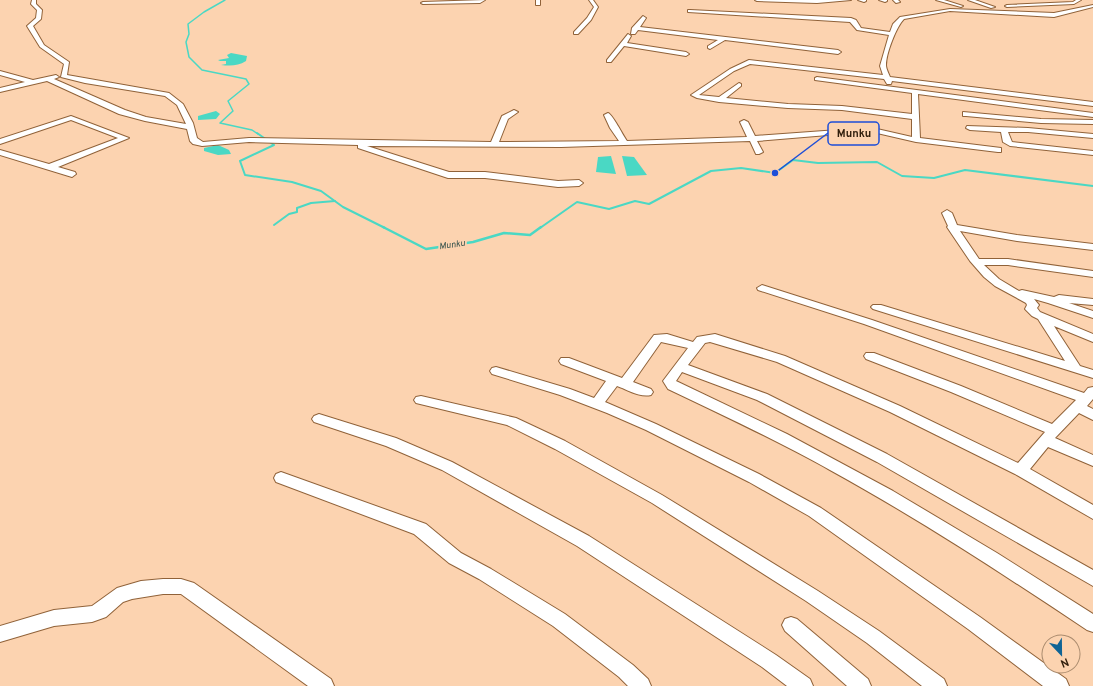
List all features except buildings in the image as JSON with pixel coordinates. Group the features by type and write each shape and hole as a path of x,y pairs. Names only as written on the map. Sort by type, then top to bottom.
{"street":[{"path":"34,0 33,4 40,10 38,19 29,24 42,46 67,63 63,76"},
{"path":"423,2 480,2 483,0"},
{"path":"576,33 589,19 596,7 591,0"},
{"path":"757,0 849,0"},
{"path":"938,0 970,9"},
{"path":"970,0 993,7"},
{"path":"1013,0 1024,5"},
{"path":"890,88 884,66 890,40 896,24 902,18 942,11 1049,2 1074,3 1079,0"},
{"path":"958,10 1054,15 1093,6"},
{"path":"690,11 851,20 854,21 861,29 893,34"},
{"path":"609,61 643,18"},
{"path":"635,28 838,52"},
{"path":"710,47 725,38"},
{"path":"623,44 686,54"},
{"path":"916,118 842,108 788,106 699,98 694,95 745,63 813,68 1093,104"},
{"path":"0,73 34,82"},
{"path":"0,90 63,76 167,94 180,104 190,127 193,139 202,144 249,140 494,145 753,138 852,131 878,132 916,140 972,138 1004,130 1028,130 1093,136"},
{"path":"48,79 122,112 145,119 190,127"},
{"path":"817,79 1093,115"},
{"path":"719,100 739,84"},
{"path":"915,91 916,140"},
{"path":"962,98 972,138"},
{"path":"494,145 505,118 514,112"},
{"path":"966,114 1042,121 1093,122"},
{"path":"608,115 614,128 624,142"},
{"path":"0,142 72,118 125,138 50,167"},
{"path":"744,122 759,152"},
{"path":"1004,130 1007,142 1010,144 1093,153"},
{"path":"972,138 998,150"},
{"path":"349,142 448,175 485,175 558,184 579,183"},
{"path":"0,152 72,174"},
{"path":"947,213 952,227 977,262 994,279 1032,303 1031,309 1033,312 1093,338"},
{"path":"952,227 1017,238 1093,247"},
{"path":"977,262 1008,262 1093,274"},
{"path":"762,288 868,322 1085,399 1093,415"},
{"path":"1016,292 1052,300 1093,315"},
{"path":"1052,300 1066,298 1093,302"},
{"path":"877,307 1093,374"},
{"path":"1044,318 1076,369"},
{"path":"597,404 620,382 658,338 667,338 696,347"},
{"path":"1093,513 1020,470 895,409 780,359 710,338 701,340 669,381 673,386 729,411 879,490 1008,567 1093,624"},
{"path":"870,356 956,389 1050,435 1093,461"},
{"path":"565,361 646,392"},
{"path":"680,367 762,397 882,458 1093,579"},
{"path":"496,371 565,392 651,427 754,478 815,512 974,623 1059,686"},
{"path":"1020,470 1050,435 1085,399"},
{"path":"421,400 511,421 567,449 657,499 812,596 873,637 938,686"},
{"path":"319,419 391,442 447,466 583,541 763,656 803,686"},
{"path":"281,478 420,529 455,558 485,574 559,620 626,671 641,686"},
{"path":"0,634 60,616 91,614 101,610 116,598 126,593 147,589 181,586 188,588 324,686"},
{"path":"791,625 861,686"}],"water":[{"path":"231,53 247,56 246,61 240,64 228,66 221,65 226,64 226,61 218,60 229,58 227,55"},
{"path":"216,111 220,114 216,119 198,120 198,116"},
{"path":"218,145 229,150 231,154 218,155 204,151 204,148"},
{"path":"611,156 616,174 596,172 598,157"},
{"path":"622,156 634,157 647,175 627,176"}],"waterway":[{"path":"225,0 204,12 188,24 189,34 186,42 189,57 202,70 246,79 249,84 228,101 233,111 220,123 252,130 258,134"},
{"path":"257,133 274,145 240,161 245,175 292,182 321,191 335,201"},
{"name":"Munku","path":"540,228 577,202 609,209 635,201 649,204 711,171 741,168 775,173 793,160 818,163 877,162 902,176 934,178 965,170 1093,186"},
{"path":"274,225 289,214 297,212 297,208 311,203 335,201"},
{"path":"335,201 343,207 383,227"},
{"name":"Munku","path":"383,227 426,249 473,242 504,233 530,235 541,227"}],"place":[{"name":"Munku","path":"775,173"}]}
